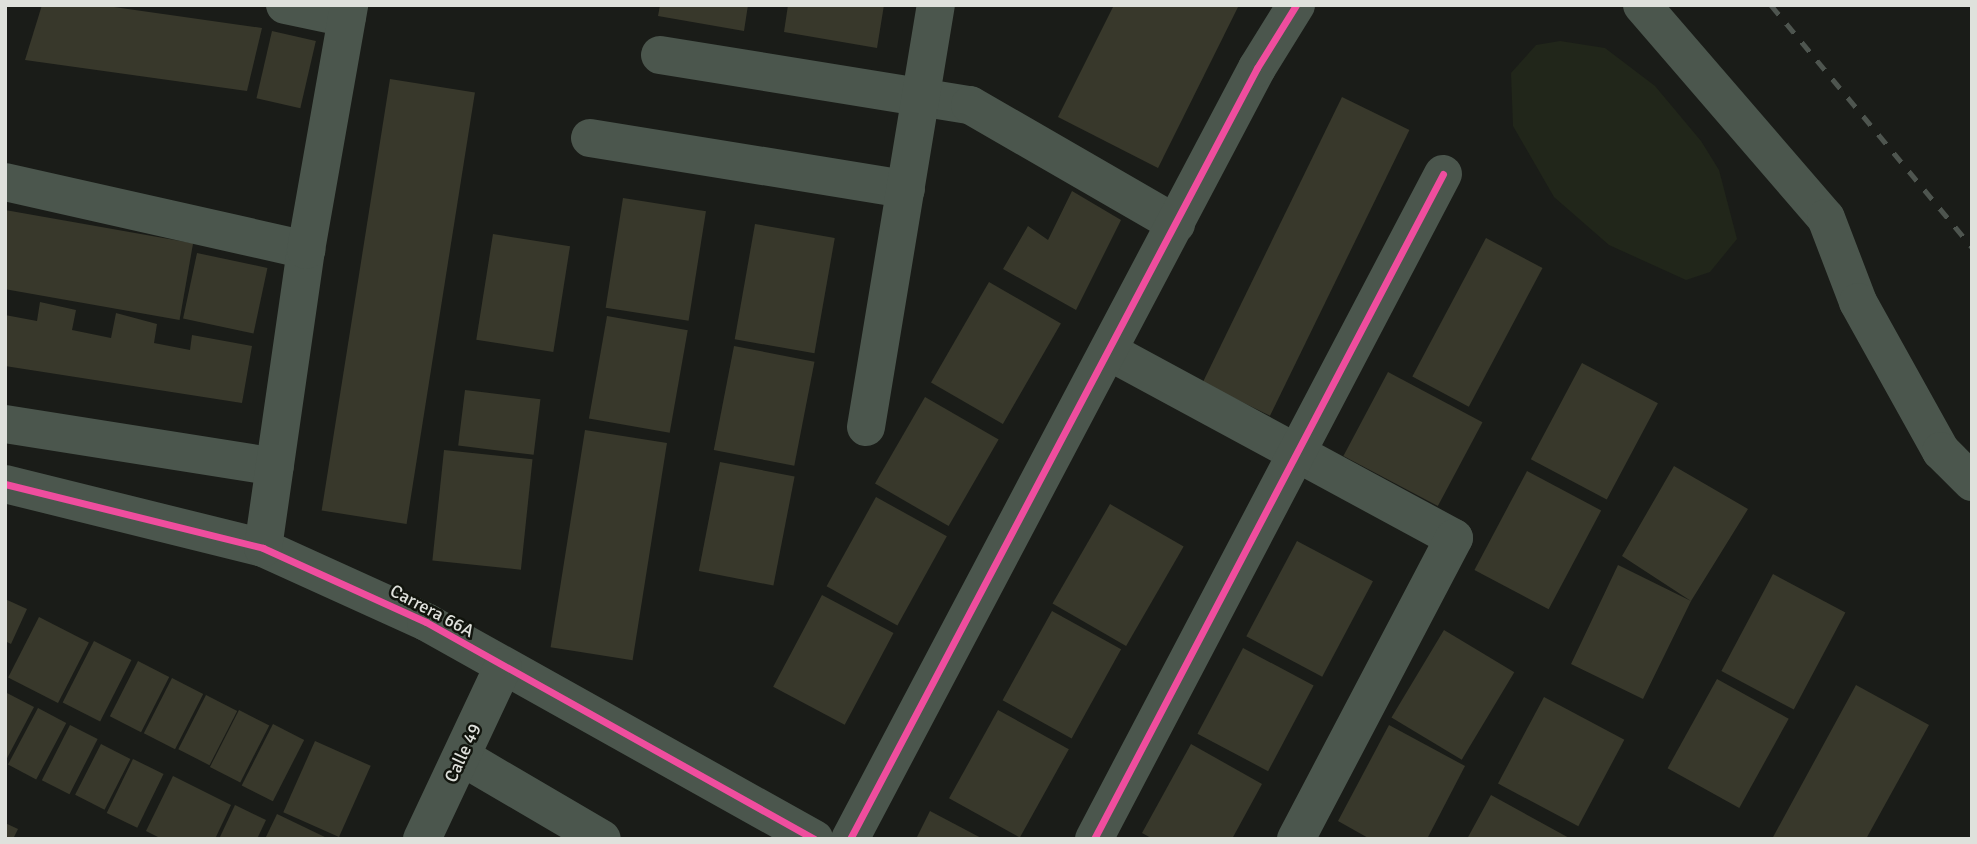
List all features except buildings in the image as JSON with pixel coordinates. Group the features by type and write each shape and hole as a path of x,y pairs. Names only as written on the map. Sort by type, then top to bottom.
{"street":[{"path":"263,548 306,250 348,12 285,5"},
{"path":"866,428 936,5"},
{"path":"849,839 1110,352 1257,68 1296,5"},
{"path":"1642,5 1826,218 1864,313 1941,450 1972,482"},
{"path":"660,55 970,105 1176,224"},
{"path":"590,138 906,189"},
{"path":"1094,839 1443,174"},
{"path":"5,182 306,250"},
{"path":"1110,352 1454,538 1296,839"},
{"path":"5,424 275,467"},
{"name":"Carrera 66A","path":"5,484 263,548 426,622 815,839"},
{"name":"Calle 49","path":"422,839 503,667"},
{"path":"462,757 602,839"}],"shaded area":[{"path":"1560,41 1605,48 1655,86 1701,141 1719,170 1737,239 1710,272 1686,280 1609,245 1554,197 1513,126 1511,73 1536,45"}],"railway":[{"path":"1771,5 1972,247"}],"cycle path":[{"path":"850,839 1257,68 1296,5"},
{"path":"1094,839 1443,174"},
{"path":"5,484 263,548 426,622 815,839"}]}
